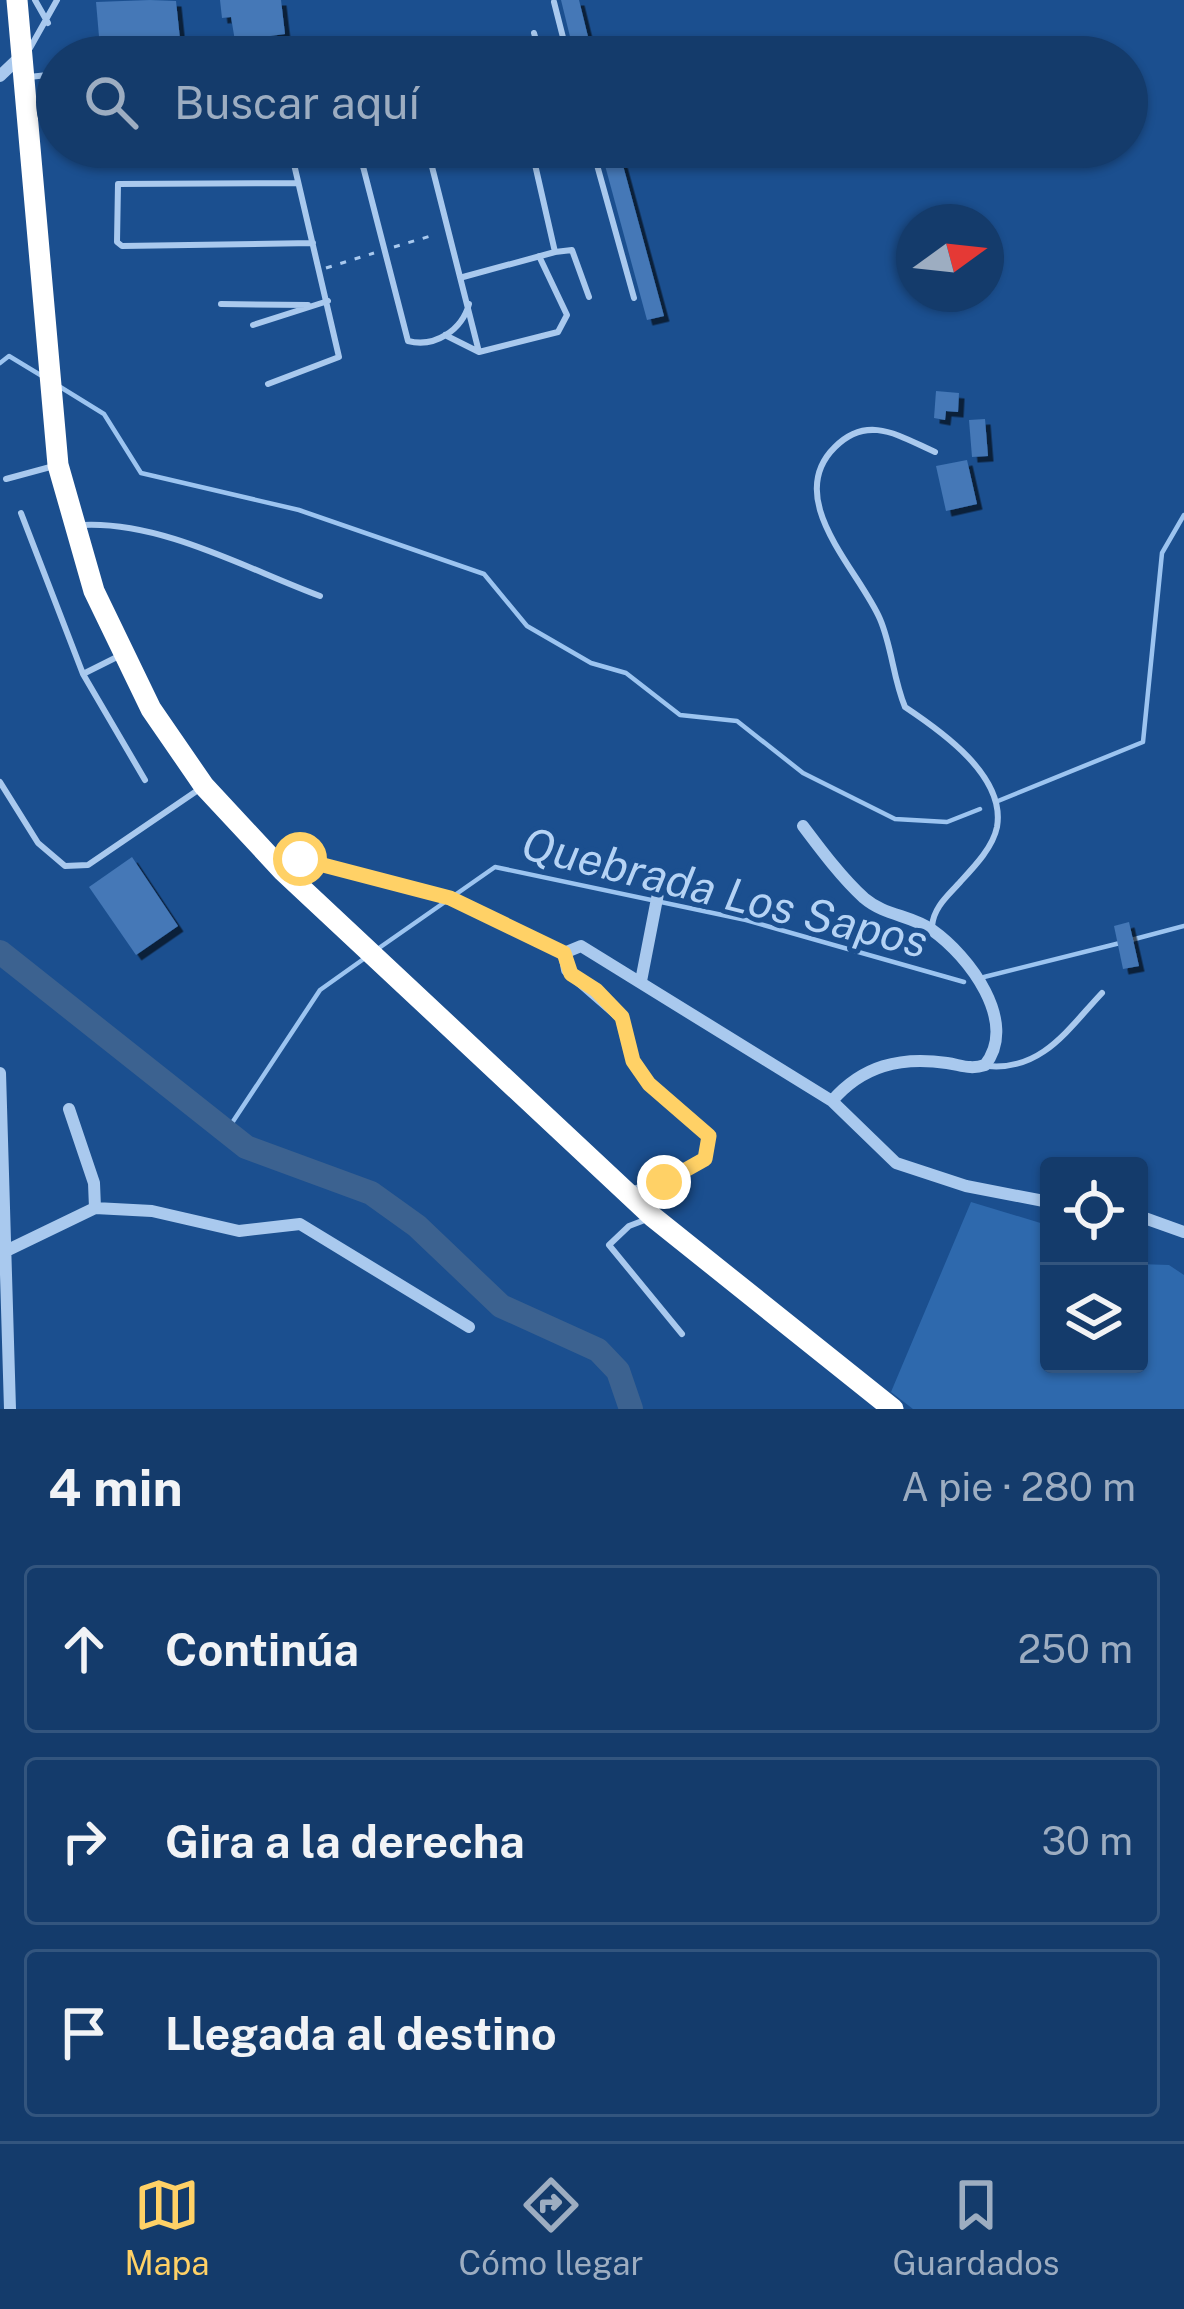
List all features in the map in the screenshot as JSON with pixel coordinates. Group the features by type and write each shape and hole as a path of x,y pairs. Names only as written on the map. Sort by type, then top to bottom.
{"highway":[{"path":"17,0 58,465 72,526 121,655 204,786 283,872 358,937 653,1217 893,1409"}],"street":[{"path":"0,76 24,66"},
{"path":"802,826 865,898 932,930 988,996 996,1040 985,1065 931,1060 878,1067 850,1078 832,1101"},
{"path":"641,981 662,873"},
{"path":"628,1194 664,1182 705,1159 709,1136 649,1084 633,1061 622,1017 596,990 571,974 564,953 588,949 832,1101 896,1162 966,1186 1040,1200"},
{"path":"0,1073 10,1409"},
{"path":"69,1109 94,1184 95,1208"},
{"path":"8,1250 95,1208 152,1211 239,1231 311,1226 469,1327"},
{"path":"1148,1219 1184,1232"}],"lane":[{"path":"35,0 48,24"},
{"path":"41,36 57,0"},
{"path":"554,2 563,36"},
{"path":"36,45 24,66 36,69"},
{"path":"268,384 339,357 294,168"},
{"path":"363,168 404,334 414,344 446,335 466,315 469,304"},
{"path":"433,168 479,352"},
{"path":"536,168 555,252"},
{"path":"598,168 634,298"},
{"path":"298,183 118,184 117,242 122,246 314,243"},
{"path":"463,277 572,250 590,297"},
{"path":"446,335 479,352 565,325 567,315 539,256"},
{"path":"221,304 328,302"},
{"path":"253,325 308,305"},
{"path":"932,930 936,910 991,843 998,823 989,783 941,731 905,707 882,624 824,521 818,474 833,448 856,431 878,427 935,452"},
{"path":"6,479 58,465"},
{"path":"21,513 83,674 145,780"},
{"path":"72,526 114,524 320,596"},
{"path":"83,674 121,655"},
{"path":"0,782 38,843 65,866 88,865 204,786"},
{"path":"985,1065 1016,1066 1038,1059 1102,993"},
{"path":"653,1217 629,1226 609,1245 682,1334"}],"path":[{"path":"283,872 309,858 450,898 564,953"}],"shaded area":[{"path":"971,1202 1040,1223 1040,1373 1148,1373 1148,1264 1169,1265 1184,1275 1184,1409 913,1409 891,1392"}],"building":[{"path":"220,0 281,0 285,34 234,36 231,17 222,18"},
{"path":"561,0 579,0 588,36 570,36"},
{"path":"176,1 180,36 99,36 96,2"},
{"path":"606,168 624,168 664,316 647,320"},
{"path":"936,391 959,393 958,412 946,411 945,420 934,418"},
{"path":"985,419 988,456 972,457 969,420"},
{"path":"967,460 977,504 946,511 936,466"},
{"path":"132,857 178,926 136,955 89,887"},
{"path":"1129,922 1139,966 1123,969 1114,926"}],"waterway":[{"path":"0,363 9,356 42,376"},
{"path":"57,385 104,414 141,473 299,510 484,574 527,626 591,663 626,673 680,715 737,721 803,773 895,819 947,822 980,809"},
{"path":"998,801 1143,742 1162,553 1184,515"},
{"name":"Quebrada Los Sapos","path":"379,948 495,867 746,920 964,982"},
{"name":"Quebrada Los Sapos","path":"1131,940 1184,926"},
{"name":"Quebrada Los Sapos","path":"984,977 1120,943"},
{"path":"0,952 246,1147 371,1193 417,1226 501,1306 598,1350 618,1371 631,1409"},
{"name":"Quebrada Los Sapos","path":"226,1132 320,990 365,958"}],"route":[{"path":"300,859 450,898 564,953 563,964 571,974 596,990 622,1017 633,1061 649,1084 688,1112 709,1136 705,1159 664,1182"}]}
